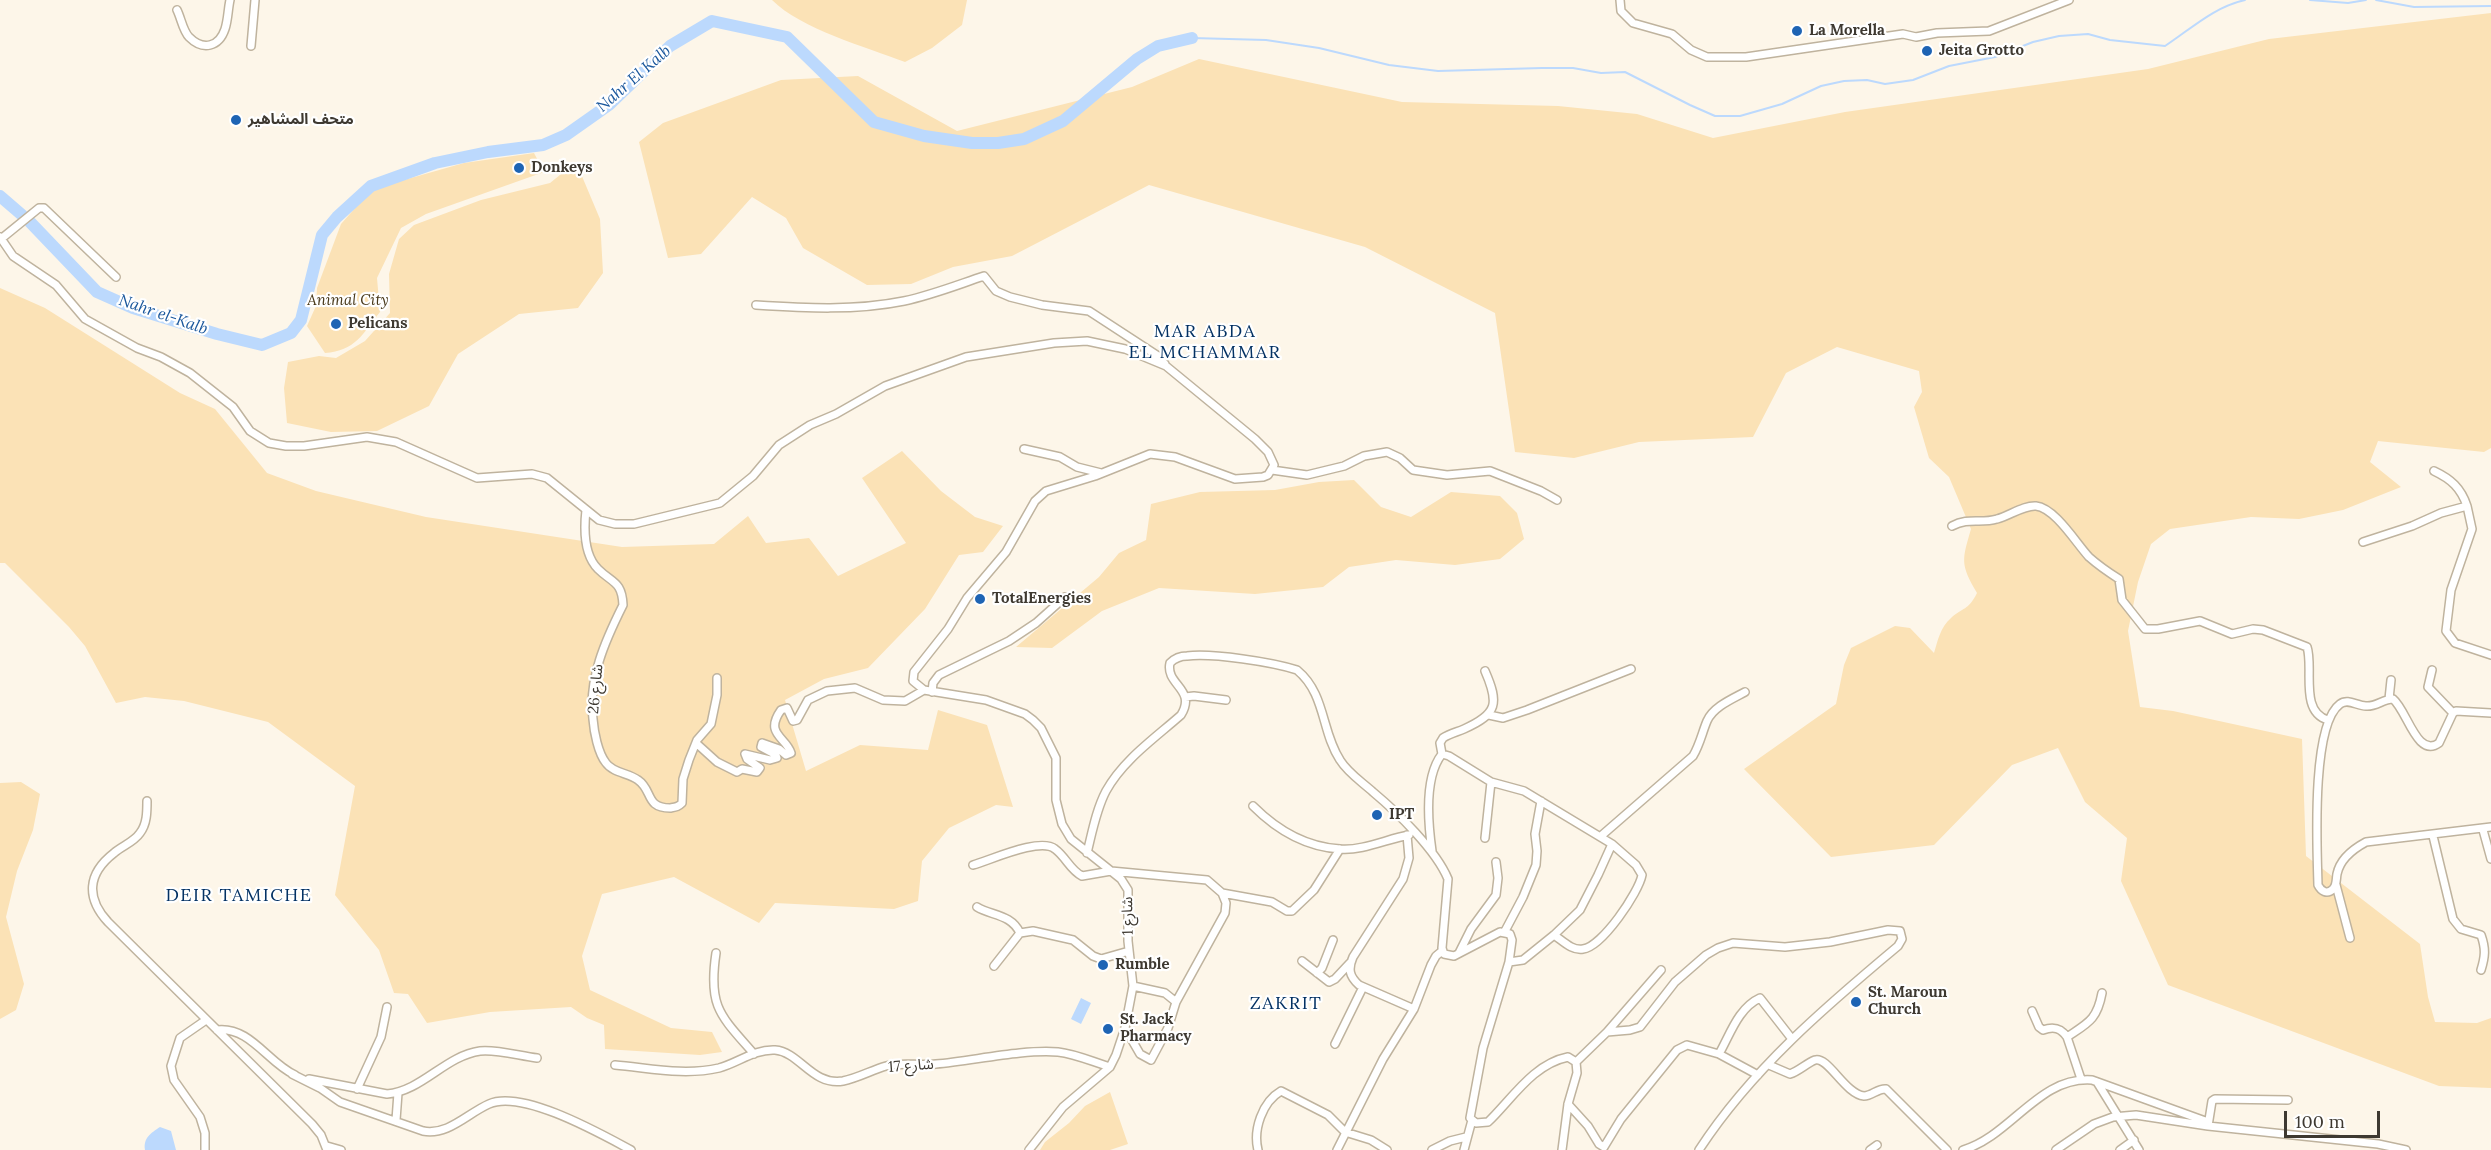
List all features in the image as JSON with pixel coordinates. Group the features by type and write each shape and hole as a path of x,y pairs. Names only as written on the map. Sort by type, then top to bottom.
{"street":[{"path":"177,10 188,36 203,46 212,46 217,43 225,29 230,0"},
{"path":"251,46 255,0"},
{"path":"1620,0 1621,11 1633,23 1672,34 1700,55 1746,57 1903,34 1916,37 1937,33 1983,32 1997,29 2069,0"},
{"path":"116,277 44,208 39,208 1,238 13,256 56,285 85,319 128,344 190,372 232,407 250,431 269,442 286,446 304,446 367,437 396,442 477,478 532,474 547,478 599,519 622,525 659,519 720,503 753,476 779,445 810,425 836,414 885,386 966,357 1054,343 1087,341 1125,349 1166,366"},
{"path":"756,305 810,308 873,306 944,291 984,276 996,291 1010,297 1042,305 1089,311 1158,356 1166,366 1268,452 1274,461 1268,475 1257,479 1235,479 1175,457 1150,453 1101,473 1046,491 1035,501 988,576 968,598 942,638 915,669 913,681 928,691"},
{"path":"1024,449 1060,457 1077,467 1101,473"},
{"path":"1272,470 1307,476 1344,466 1364,456 1388,452 1400,458 1413,470 1447,475 1490,471 1541,491 1557,500"},
{"path":"2434,471 2448,477 2456,485 2467,506 2472,529 2452,584 2446,631 2455,643 2491,655"},
{"path":"1952,526 1961,521 1974,519 1996,520 2034,506 2043,508 2056,517 2090,557 2119,579 2122,600 2145,629 2158,629 2200,621 2232,634 2253,629 2263,630 2307,647 2310,659 2309,698 2322,718 2328,720"},
{"path":"2363,542 2412,526 2441,513 2467,506"},
{"name":"شارع 26","path":"586,510 586,538 592,560 599,570 616,583 623,606 600,652 593,718 604,761 608,766 641,782 652,802 657,806 677,807 683,801 683,779 696,743 711,724 717,695 717,678"},
{"path":"696,743 726,768 737,772 742,770 757,772 760,768 747,759 745,754 770,760 777,758 776,755 761,747 762,743 779,749 786,755 791,753 775,731 778,714 783,709 788,709 795,721 799,718 808,700 827,691 855,688 883,700 905,701 928,691 939,675 1016,637 1065,597"},
{"path":"1087,853 1101,803 1110,784 1129,761 1181,715 1185,707 1185,697 1170,675 1169,668 1173,660 1180,657 1228,659 1297,670 1317,696 1329,735 1342,763 1411,834 1432,852 1448,879 1442,951 1431,965 1414,1009 1383,1059 1337,1150"},
{"path":"1432,852 1428,805 1438,760 1442,754 1440,743 1443,738 1489,716 1503,718 1632,669"},
{"path":"2432,670 2428,687 2452,713"},
{"path":"1485,671 1494,696 1493,709 1489,716"},
{"path":"2389,699 2391,680"},
{"name":"شارع 1","path":"928,691 986,700 1005,706 1024,714 1041,728 1056,758 1056,800 1060,820 1071,839 1121,879 1128,890 1129,951 1133,986 1125,1028 1110,1067"},
{"path":"1601,836 1693,756 1711,715 1719,707 1745,692"},
{"path":"1185,697 1226,700"},
{"path":"2336,885 2332,890 2326,892 2318,885 2317,792 2328,720 2342,702 2366,706 2389,699 2400,706 2417,739 2431,747 2439,743 2452,713 2460,709 2491,713"},
{"path":"1442,754 1491,782 1524,791 1601,836 1636,865 1642,874 1641,881 1624,910 1602,938 1588,948 1575,949 1554,935"},
{"path":"1485,838 1491,782"},
{"path":"147,801 147,817 141,833 115,852 97,872 93,887 93,900 97,910 206,1020 284,1094 321,1135 327,1148 341,1150"},
{"path":"1442,951 1448,956 1459,953 1505,931 1523,897 1536,865 1534,834 1541,801"},
{"path":"1253,807 1289,836 1340,849 1411,834"},
{"path":"2350,938 2336,885 2338,869 2352,850 2375,841 2491,828"},
{"path":"2483,830 2491,859"},
{"path":"1302,960 1329,982 1335,979 1350,963 1403,879 1409,858 1411,834"},
{"path":"2433,836 2453,919 2461,929 2481,935 2486,951 2481,970"},
{"path":"1509,962 1523,960 1580,910 1612,844"},
{"path":"973,865 1040,845 1055,849 1070,867 1082,876 1111,872 1207,880 1222,893 1226,903 1225,913 1176,1002 1168,1028 1151,1059 1140,1054 1125,1028"},
{"path":"1222,893 1272,902 1287,911 1292,911 1314,890 1340,849"},
{"path":"1459,953 1471,929 1496,895 1498,878 1496,862"},
{"path":"977,907 987,913 1001,915 1017,927 1020,933"},
{"path":"1606,1032 1640,1027 1675,982 1706,955 1718,948 1733,944 1785,946 1830,942 1888,930 1900,932 1902,939 1898,946 1792,1039 1723,1114 1699,1150"},
{"path":"994,966 1020,933 1033,931 1073,940 1093,956 1101,959 1129,951"},
{"path":"1505,931 1510,934 1512,940 1509,962 1483,1047 1469,1114 1472,1120 1482,1124 1488,1122 1541,1069 1568,1057 1576,1062"},
{"path":"1317,973 1322,968 1334,940"},
{"path":"716,953 713,975 716,1007 754,1054"},
{"path":"1350,963 1352,979 1363,987 1414,1009"},
{"path":"1576,1062 1661,970"},
{"path":"1133,986 1165,993 1176,1002"},
{"path":"1335,1044 1363,987"},
{"path":"2067,1037 2089,1023 2098,1012 2102,993"},
{"path":"1719,1054 1737,1019 1754,1000 1760,998 1792,1039"},
{"path":"357,1089 381,1037 387,1006"},
{"path":"2032,1011 2039,1027 2043,1030 2051,1027 2062,1030 2067,1037 2081,1079"},
{"path":"206,1020 180,1038 171,1066 174,1080 200,1117 205,1133 206,1150"},
{"path":"217,1030 225,1029 240,1033 292,1074 320,1088 340,1102 430,1133 452,1126 489,1104 501,1100 513,1101 574,1121 631,1150"},
{"path":"1568,1104 1604,1148 1621,1119 1677,1050 1687,1045 1719,1054 1758,1075"},
{"name":"شارع 17","path":"615,1065 676,1072 701,1071 720,1067 754,1054 777,1050 788,1054 817,1077 830,1081 843,1081 888,1065 934,1065 1047,1052 1072,1055 1110,1067"},
{"path":"292,1074 387,1094 398,1093 453,1060 481,1051 537,1058"},
{"path":"1769,1065 1790,1074 1800,1071 1815,1060 1821,1060 1826,1062 1840,1080 1857,1093 1866,1096 1886,1089 1947,1150"},
{"path":"1562,1150 1568,1104 1577,1073 1576,1062"},
{"path":"1029,1150 1063,1107 1110,1067"},
{"path":"1963,1150 1991,1138 2045,1094 2060,1085 2081,1079 2097,1082 2208,1124"},
{"path":"2097,1082 2139,1150"},
{"path":"1258,1150 1259,1119 1274,1095 1281,1091 1328,1115 1345,1132 1371,1140 1387,1150"},
{"path":"396,1120 398,1093"},
{"path":"2208,1124 2212,1101 2215,1099 2288,1100"},
{"path":"2056,1150 2094,1124 2117,1116 2136,1115 2378,1144 2406,1150"},
{"path":"1464,1150 1472,1120"},
{"path":"1432,1150 1450,1141 1466,1137"},
{"path":"2121,1150 2134,1140"},
{"path":"2378,1144 2388,1150"},
{"path":"1870,1150 1877,1145"}],"green space":[{"path":"772,0 967,0 962,25 932,48 905,62 817,28 800,20"},
{"path":"2491,13 2491,448 2484,452 2378,441 2370,462 2401,487 2343,510 2299,519 2251,517 2170,529 2151,544 2138,582 2128,631 2140,707 2173,711 2302,739 2306,856 2420,944 2428,997 2435,1022 2477,1023 2491,1018 2491,1088 2439,1086 2168,985 2121,881 2127,838 2085,802 2058,748 2012,765 1934,845 1831,857 1744,769 1836,704 1844,665 1851,648 1895,626 1910,628 1934,653 1944,626 1968,606 1977,593 1964,562 1971,529 1949,477 1929,458 1914,407 1922,392 1919,371 1837,347 1786,373 1753,437 1639,442 1574,458 1515,452 1495,313 1365,247 1149,185 1012,256 953,267 911,284 867,285 803,248 786,218 752,197 701,254 668,258 639,142 663,123 781,80 858,76 957,131 1132,87 1199,59 1402,102 1558,106 1637,114 1713,138 1845,112 2148,69 2269,39"},
{"name":"Animal City","path":"534,153 544,172 426,214 401,228 377,278 380,312 351,345 335,352 325,353 307,326 316,306 317,288 341,224 372,189 464,163"},
{"path":"576,162 600,219 603,273 578,308 519,314 458,354 429,406 377,431 331,432 287,423 284,388 288,362 319,356 336,358 365,341 390,313 389,274 399,239 414,225 481,200 550,183"},
{"path":"0,288 45,308 180,393 215,409 267,473 316,491 426,517 622,547 714,544 748,516 766,543 809,538 838,576 906,543 862,478 902,451 941,491 975,517 1003,526 983,552 959,555 925,609 868,668 824,679 785,700 806,771 860,745 928,750 938,710 987,725 1013,807 996,805 949,828 922,861 918,901 894,909 775,903 759,923 674,877 602,894 582,956 590,990 671,1028 712,1032 722,1052 700,1055 605,1049 604,1025 587,1018 571,1007 490,1012 427,1023 408,994 394,993 379,950 335,895 355,786 268,722 184,701 145,697 116,703 85,646 5,563 0,563"},
{"path":"1354,480 1381,507 1411,517 1451,492 1500,496 1517,513 1524,539 1500,559 1455,565 1396,560 1349,567 1323,587 1255,594 1159,588 1102,611 1052,648 1016,647 1099,577 1119,553 1146,540 1151,504 1200,492 1275,490 1319,482"},
{"path":"21,782 40,794 33,830 17,871 6,917 24,984 16,1010 0,1019 0,783"},
{"path":"1110,1092 1128,1144 1110,1150 1040,1150 1045,1142 1069,1123 1085,1106"}],"water":[{"path":"1081,998 1091,1003 1081,1024 1071,1019"},
{"path":"160,1127 171,1131 176,1150 145,1150 146,1139"}],"waterway":[{"path":"1192,38 1266,40 1319,48 1389,65 1438,71 1573,68 1601,73 1625,72 1715,116 1740,116 1782,104 1821,86 1844,81 1867,80 1885,84 1913,80 1949,66 1995,57 2033,42 2059,36 2088,34 2110,40 2165,46 2213,13 2245,0"},
{"path":"2310,0 2348,3 2366,0"},
{"path":"2376,0 2414,7 2491,6"},
{"name":"Nahr El Kalb","path":"30,222 97,292 133,308 217,334 262,345 291,333 301,320 322,235 337,217 371,186 435,163 488,152 543,145 566,135 610,104 670,46 712,21 787,37 874,122 924,136 972,143 998,143 1024,139 1063,121 1137,59 1158,46 1192,38"},
{"name":"Nahr El Kalb","path":"0,196 22,215"}],"place":[{"name":"La Morella","path":"1797,31"},
{"name":"Jeita Grotto","path":"1927,51"},
{"name":"متحف المشاهير","path":"236,120"},
{"name":"Donkeys","path":"519,168"},
{"name":"Pelicans","path":"336,324"},
{"name":"TotalEnergies","path":"980,599"},
{"name":"IPT","path":"1377,815"},
{"name":"Rumble","path":"1103,965"},
{"name":"St. Maroun Church","path":"1856,1002"},
{"name":"St. Jack Pharmacy","path":"1108,1029"}],"district":[{"name":"MAR ABDA EL MCHAMMAR","path":"1205,342"},
{"name":"DEIR TAMICHE","path":"239,896"},
{"name":"ZAKRIT","path":"1286,1004"}],"water label":[{"name":"Nahr el-Kalb","path":"163,315"}]}
